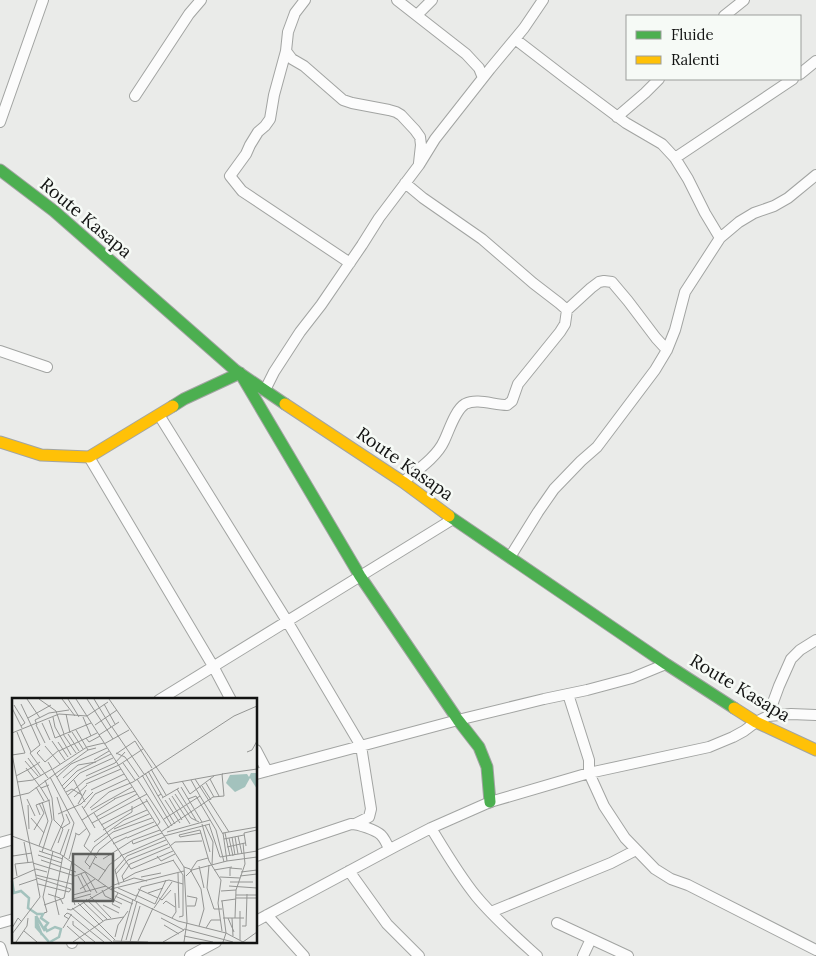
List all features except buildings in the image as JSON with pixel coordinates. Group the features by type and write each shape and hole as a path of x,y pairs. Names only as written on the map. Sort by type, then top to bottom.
{"main road":[{"name":"Route Kasapa","path":"0,170 54,212 235,370 403,482 453,519 666,664 756,722 816,750"},
{"path":"0,442 41,455 89,457 184,400 240,373 360,576 458,720 472,736 487,767 490,802"}],"street":[{"path":"0,122 44,0"},
{"path":"135,96 189,14 201,0"},
{"path":"305,0 295,13 288,32 286,51 270,118 258,132 246,154 230,176 242,191 350,263"},
{"path":"397,0 466,54 479,68 483,78"},
{"path":"417,16 432,0"},
{"path":"265,390 274,372 300,332 321,305 379,218 419,165 435,139 516,39 544,0"},
{"path":"725,15 744,0"},
{"path":"516,39 617,117 662,144 675,158 688,178 720,238"},
{"path":"286,51 292,59 304,66 343,100 389,110 400,115 420,137 419,165"},
{"path":"801,73 816,61"},
{"path":"617,117 658,80"},
{"path":"675,158 792,80"},
{"path":"510,557 554,488 598,447 655,370 667,350 675,330 685,292 720,238 746,217 774,206 788,198 816,175"},
{"path":"405,183 423,198 482,239 532,283 567,310"},
{"path":"403,482 437,452 444,443 458,411 464,405 473,402 507,405 512,401 518,384 565,324 567,310 598,282 612,282 667,350"},
{"path":"0,350 47,367"},
{"path":"159,414 361,746 371,809 369,817 355,824 258,854"},
{"path":"89,457 213,666 230,698"},
{"path":"162,698 453,519"},
{"path":"768,716 791,659 800,650 816,640"},
{"path":"258,773 458,720 632,678 666,664"},
{"path":"568,694 589,760 589,773 604,806 625,838 636,850 655,869 671,879 688,885 816,950"},
{"path":"258,920 389,849 490,802 589,773 709,747 733,737 768,716 791,714 816,715"},
{"path":"258,754 267,771"},
{"path":"355,824 380,834 389,849"},
{"path":"431,828 477,897 510,932 537,956"},
{"path":"491,912 610,863 636,850"},
{"path":"349,871 387,924 420,956"},
{"path":"267,915 304,956"},
{"path":"0,924 12,920"},
{"path":"556,923 628,956"},
{"path":"583,956 591,939"},
{"path":"190,956 212,944"},
{"path":"0,947 3,956"}],"traffic: fast":[{"path":"0,170 54,211 235,370 285,404"},
{"path":"173,406 240,373 360,576 458,720 479,747 487,767 490,802"},
{"path":"449,516 666,664 734,708"}],"traffic: slow":[{"path":"285,404 403,482 449,516"},
{"path":"0,442 41,455 89,457 173,406"},
{"path":"734,708 756,722 816,750"}]}
